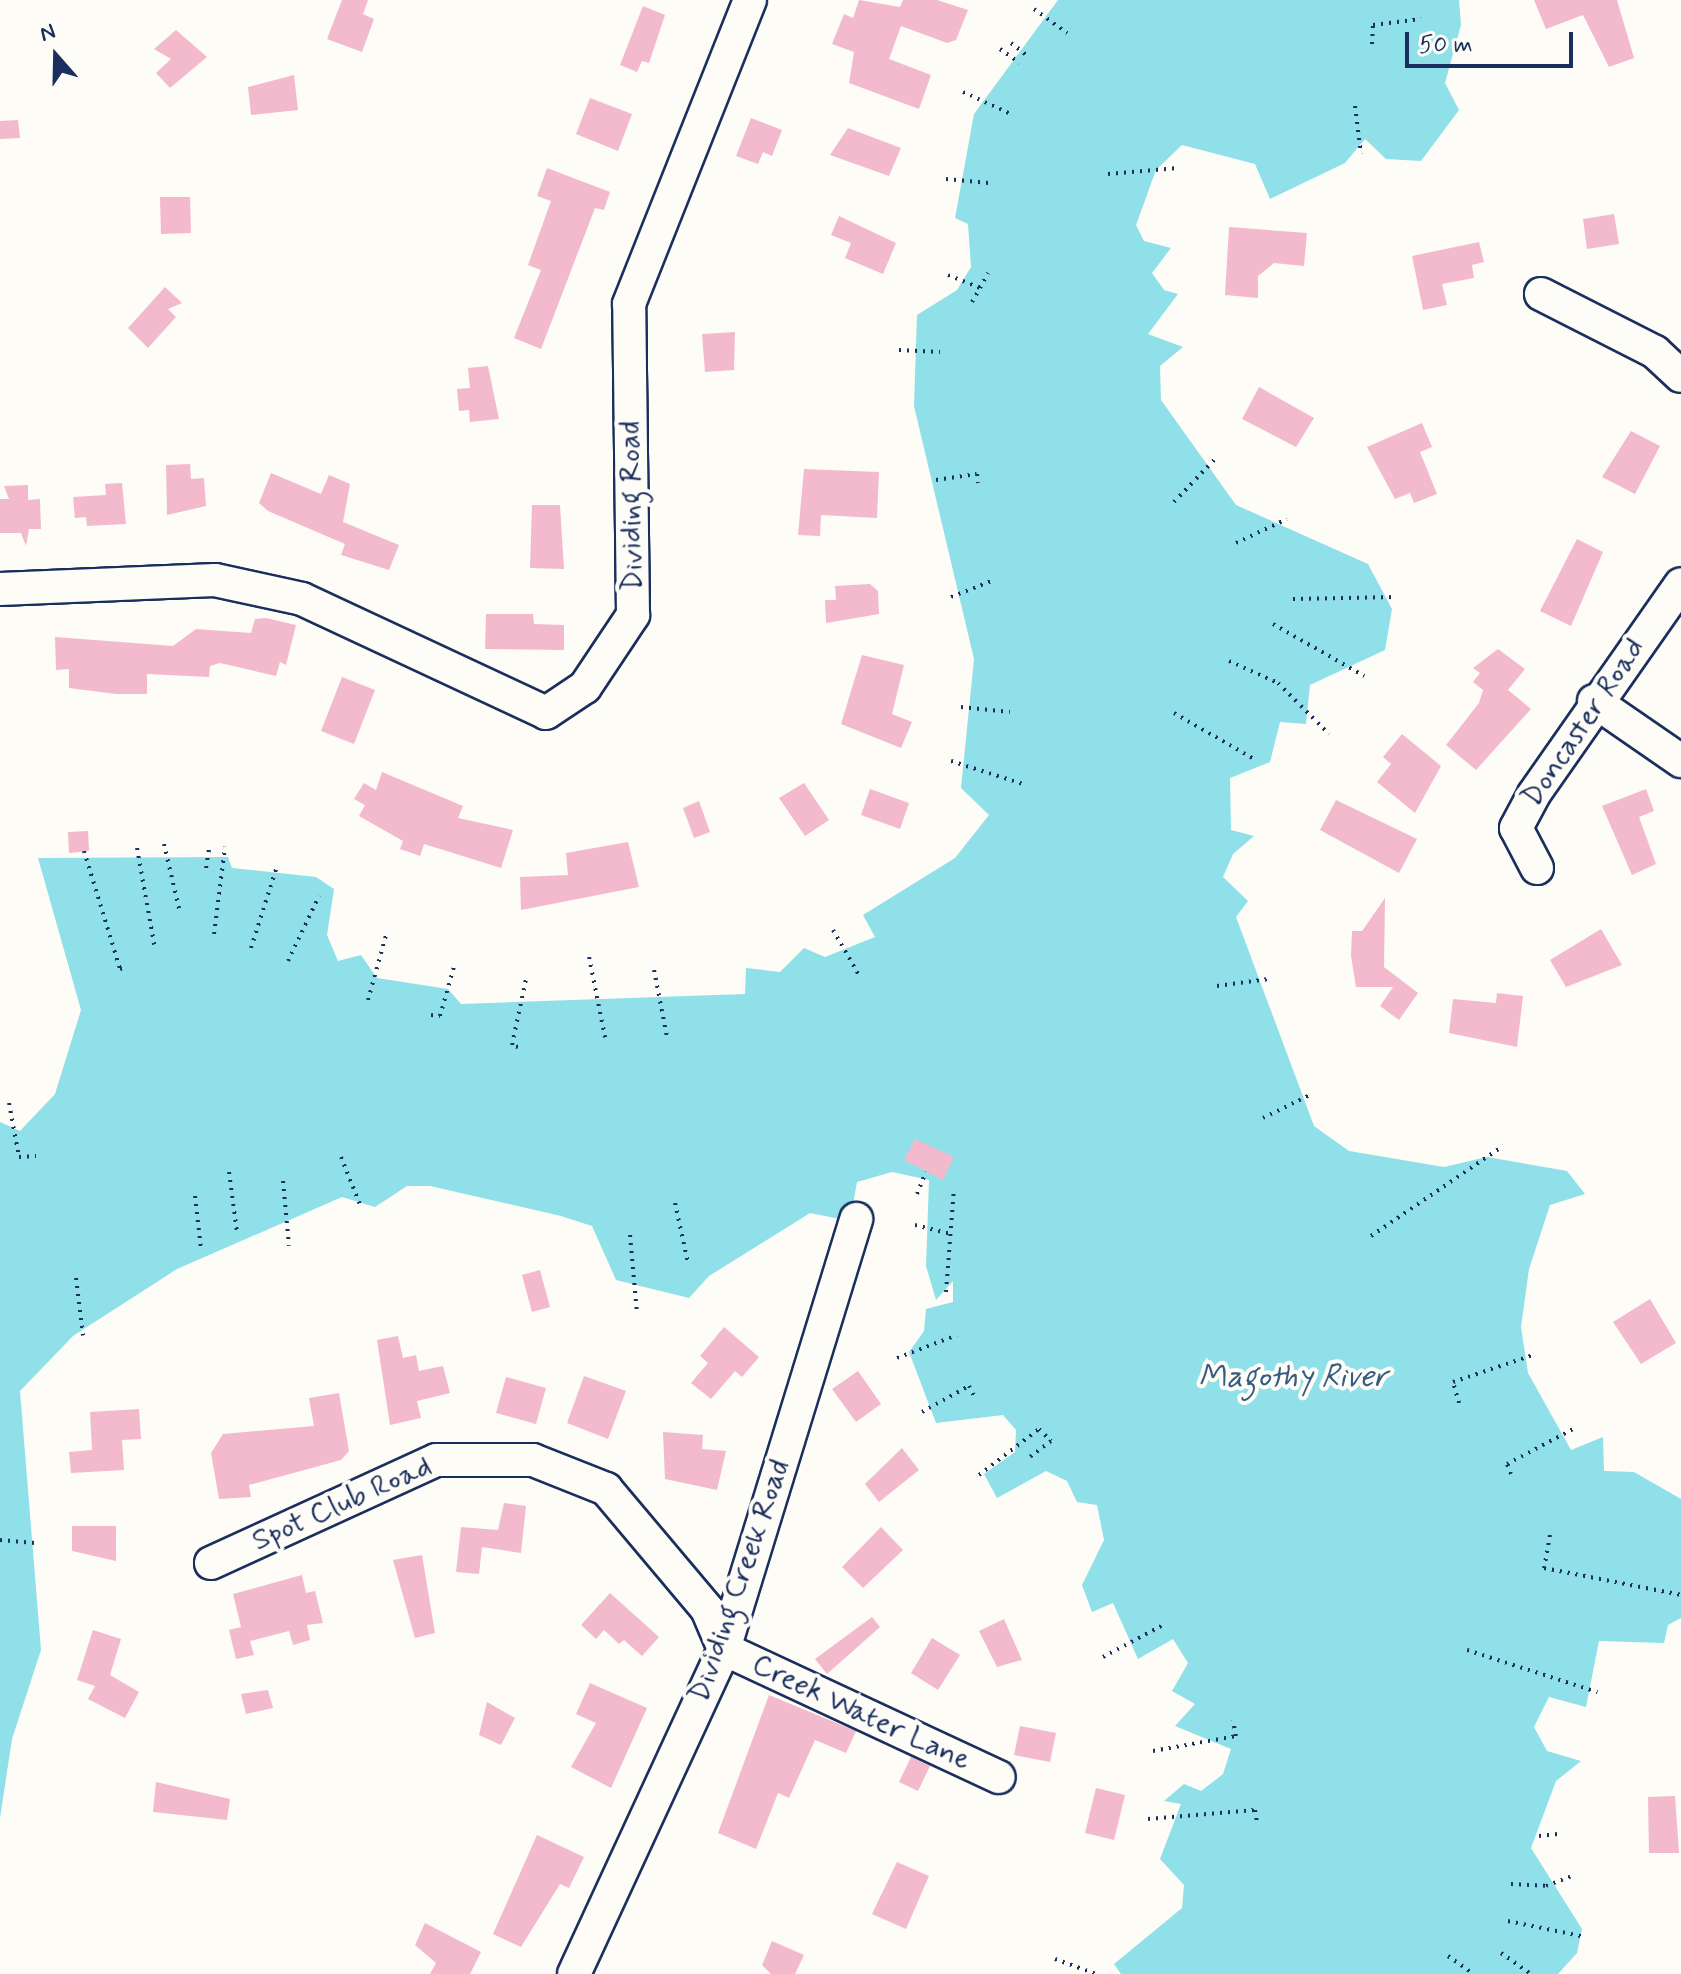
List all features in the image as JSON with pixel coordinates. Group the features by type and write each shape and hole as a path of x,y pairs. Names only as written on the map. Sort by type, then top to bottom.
{"street":[{"name":"Dividing Road","path":"0,589 215,580 302,599 546,713 585,687 633,615 629,304 750,0"},
{"path":"1541,294 1655,352 1681,376"},
{"name":"Doncaster Road","path":"1537,868 1516,828 1594,701 1681,584"},
{"path":"1594,701 1681,761"},
{"name":"Dividing Creek Road","path":"574,1974 724,1649 856,1219"},
{"name":"Spot Club Road","path":"211,1563 436,1460 533,1460 606,1489 707,1609 724,1649"},
{"name":"Creek Water Lane","path":"724,1649 999,1777"}],"path":[{"path":"1034,9 1067,33"},
{"path":"1372,44 1373,25 1421,19"},
{"path":"1011,43 1029,57"},
{"path":"1000,49 1020,63"},
{"path":"963,92 1013,115"},
{"path":"1355,106 1361,154"},
{"path":"1108,174 1178,168"},
{"path":"946,179 989,183"},
{"path":"972,302 988,273"},
{"path":"948,275 980,288"},
{"path":"899,350 940,352"},
{"path":"1174,502 1214,460"},
{"path":"936,480 977,474 978,483"},
{"path":"1236,543 1287,519"},
{"path":"951,597 994,580"},
{"path":"1293,599 1397,597"},
{"path":"1273,624 1364,676"},
{"path":"1229,661 1278,683 1329,734"},
{"path":"961,707 1010,712"},
{"path":"1174,713 1254,759"},
{"path":"951,761 1023,784"},
{"path":"164,844 180,913"},
{"path":"214,934 225,847"},
{"path":"137,848 155,949"},
{"path":"206,868 209,849"},
{"path":"84,851 120,969 126,967"},
{"path":"251,948 277,866"},
{"path":"288,961 319,896"},
{"path":"833,930 860,977"},
{"path":"368,1000 386,935"},
{"path":"589,957 605,1037"},
{"path":"431,1015 440,1016 455,963"},
{"path":"654,970 667,1037"},
{"path":"518,1047 512,1045 526,979"},
{"path":"1217,986 1269,979"},
{"path":"1263,1118 1312,1094"},
{"path":"9,1103 19,1157 36,1156"},
{"path":"1371,1236 1503,1146"},
{"path":"341,1157 361,1207"},
{"path":"229,1172 237,1232"},
{"path":"917,1194 926,1172"},
{"path":"283,1181 289,1246"},
{"path":"946,1292 954,1188"},
{"path":"195,1196 201,1249"},
{"path":"675,1203 688,1263"},
{"path":"915,1225 950,1234"},
{"path":"630,1235 637,1313"},
{"path":"76,1278 83,1336"},
{"path":"897,1358 957,1335"},
{"path":"1459,1403 1453,1382 1533,1355"},
{"path":"922,1412 969,1386 974,1396"},
{"path":"1511,1474 1507,1464 1577,1427"},
{"path":"979,1475 1039,1429 1051,1441 1030,1457"},
{"path":"1550,1535 1544,1568 1681,1595"},
{"path":"0,1540 35,1543"},
{"path":"1103,1657 1163,1625"},
{"path":"1467,1650 1597,1692"},
{"path":"1153,1751 1236,1736 1233,1720"},
{"path":"1148,1819 1255,1810 1257,1822"},
{"path":"1539,1836 1558,1834"},
{"path":"1511,1884 1546,1886 1570,1877"},
{"path":"1508,1921 1585,1937"},
{"path":"1501,1953 1531,1974"},
{"path":"1448,1956 1474,1974"},
{"path":"1055,1959 1096,1974"}],"water":[{"name":"Magothy River","path":"1058,0 1459,0 1461,25 1445,83 1459,110 1421,161 1386,159 1365,139 1345,163 1270,199 1255,164 1182,145 1156,170 1136,225 1144,241 1171,248 1152,273 1164,290 1178,294 1148,334 1183,347 1160,366 1161,400 1236,505 1368,564 1392,609 1385,650 1310,685 1306,724 1280,722 1270,762 1230,778 1231,830 1254,836 1233,854 1223,877 1248,901 1236,917 1314,1126 1349,1151 1444,1167 1487,1157 1567,1171 1585,1194 1550,1205 1529,1269 1521,1327 1528,1373 1571,1450 1603,1437 1604,1471 1634,1472 1681,1499 1681,1618 1668,1625 1664,1643 1599,1641 1586,1707 1549,1697 1534,1727 1547,1751 1581,1761 1556,1781 1531,1848 1582,1929 1577,1953 1558,1974 1121,1974 1114,1964 1182,1908 1184,1885 1160,1859 1181,1804 1164,1801 1184,1784 1201,1791 1223,1774 1231,1749 1175,1726 1195,1704 1172,1691 1188,1663 1173,1639 1138,1659 1113,1603 1092,1612 1082,1585 1104,1540 1097,1505 1077,1502 1067,1481 1046,1471 997,1498 984,1474 1015,1452 1016,1430 1003,1415 936,1423 909,1352 924,1331 926,1309 953,1302 953,1281 936,1300 926,1266 929,1180 892,1172 857,1182 850,1221 810,1213 709,1276 689,1298 616,1280 592,1226 430,1186 407,1186 375,1207 342,1197 177,1269 73,1336 20,1391 41,1650 12,1739 0,1818 0,1122 20,1131 55,1094 81,1010 38,858 228,857 232,868 316,877 334,889 327,935 338,961 361,955 377,978 448,989 461,1004 745,994 746,968 780,972 804,948 825,957 875,937 863,915 955,858 989,815 961,788 974,659 914,406 917,315 957,290 971,267 968,224 955,218 974,114"}],"building":[{"path":"342,0 368,0 363,14 374,19 362,52 327,39"},
{"path":"859,0 900,7 903,0 937,0 968,10 956,40 947,43 901,26 889,59 931,75 919,109 849,83 854,52 832,44 844,14 853,18"},
{"path":"1534,0 1617,0 1634,58 1609,67 1583,15 1546,29"},
{"path":"643,6 665,15 649,63 642,61 637,72 620,65"},
{"path":"176,30 207,57 170,88 156,73 171,59 154,49"},
{"path":"294,75 298,110 251,115 248,87"},
{"path":"590,98 632,114 618,151 576,134"},
{"path":"751,118 782,130 772,156 763,152 758,164 736,156"},
{"path":"18,120 20,138 0,139 0,121"},
{"path":"848,128 901,148 889,176 830,155"},
{"path":"547,168 610,192 604,210 595,208 541,349 514,338 541,270 528,265 551,201 537,196"},
{"path":"160,197 190,197 191,233 161,234"},
{"path":"1614,214 1619,244 1587,249 1583,219"},
{"path":"839,216 896,243 883,274 845,258 851,243 831,235"},
{"path":"1229,227 1307,233 1304,266 1274,263 1258,276 1258,298 1225,295"},
{"path":"1479,242 1484,262 1472,265 1474,278 1442,284 1447,305 1423,310 1412,256"},
{"path":"165,287 182,303 168,309 176,317 148,348 128,328"},
{"path":"735,332 734,370 705,372 702,334"},
{"path":"488,366 499,419 470,422 469,410 459,411 457,389 470,388 468,368"},
{"path":"1259,387 1314,418 1296,447 1242,419"},
{"path":"1422,423 1432,447 1420,452 1437,494 1414,503 1410,493 1395,499 1367,447"},
{"path":"1631,431 1660,446 1635,494 1602,477"},
{"path":"190,464 191,479 204,478 206,506 167,515 166,465"},
{"path":"804,469 879,472 877,518 821,515 820,536 798,535"},
{"path":"271,473 321,494 329,475 350,484 343,522 399,545 389,570 341,555 345,544 268,511 259,503"},
{"path":"122,483 126,524 87,526 86,517 75,518 73,497 106,495 105,484"},
{"path":"28,485 28,500 40,499 41,529 29,529 26,546 21,533 0,533 0,499 9,499 4,486"},
{"path":"532,505 560,505 564,569 530,568"},
{"path":"1577,539 1603,552 1571,626 1540,611"},
{"path":"870,584 878,591 879,614 826,623 825,600 836,600 835,586"},
{"path":"486,614 533,614 534,624 564,625 564,650 485,649"},
{"path":"266,618 296,625 286,665 280,662 276,676 220,663 210,666 209,677 147,674 147,694 116,694 69,688 69,669 56,670 55,637 173,646 196,629 251,633 255,619"},
{"path":"1498,649 1525,669 1508,690 1531,709 1476,770 1446,745 1479,703 1483,690 1473,682 1480,673 1473,668"},
{"path":"862,655 904,665 892,714 912,722 901,748 841,724"},
{"path":"342,677 375,690 354,744 321,731"},
{"path":"1402,734 1441,766 1415,813 1377,782 1391,764 1383,757"},
{"path":"382,772 463,806 458,818 513,830 501,868 424,844 420,856 400,849 403,841 359,816 365,805 354,799 364,783 376,790"},
{"path":"804,783 829,820 805,836 779,798"},
{"path":"870,789 909,803 900,829 861,815"},
{"path":"1646,789 1654,811 1639,817 1656,864 1632,875 1602,806"},
{"path":"1336,800 1417,839 1399,873 1320,830"},
{"path":"699,801 710,832 694,838 683,808"},
{"path":"88,831 89,851 69,853 68,832"},
{"path":"628,842 639,887 521,910 520,877 568,875 566,853"},
{"path":"1385,898 1384,967 1418,993 1399,1020 1380,1006 1393,987 1356,987 1351,956 1352,931 1362,931"},
{"path":"1601,929 1622,965 1566,987 1550,960"},
{"path":"1497,993 1523,996 1517,1047 1449,1033 1453,999 1496,1003"},
{"path":"915,1139 954,1157 943,1180 904,1160"},
{"path":"540,1270 550,1307 532,1312 522,1275"},
{"path":"1650,1299 1676,1343 1641,1364 1613,1322"},
{"path":"724,1327 759,1357 742,1377 735,1371 711,1399 691,1383 708,1363 700,1356"},
{"path":"398,1336 403,1358 416,1355 419,1371 443,1366 450,1393 417,1401 421,1418 390,1425 377,1340"},
{"path":"858,1371 881,1404 856,1422 832,1389"},
{"path":"584,1376 626,1391 608,1439 567,1423"},
{"path":"506,1377 546,1388 536,1424 496,1413"},
{"path":"339,1393 349,1451 341,1460 249,1485 251,1497 219,1499 211,1453 223,1434 314,1426 309,1398"},
{"path":"139,1409 141,1439 122,1440 124,1470 71,1473 69,1452 92,1450 90,1412"},
{"path":"663,1432 703,1435 702,1449 726,1451 717,1490 665,1479"},
{"path":"902,1448 919,1470 879,1502 865,1484"},
{"path":"504,1503 526,1506 521,1553 482,1547 479,1574 456,1572 461,1527 498,1530"},
{"path":"72,1526 116,1526 116,1561 72,1551"},
{"path":"881,1527 903,1550 863,1588 842,1567"},
{"path":"422,1555 435,1633 415,1638 393,1560"},
{"path":"302,1575 306,1593 315,1591 323,1623 307,1625 310,1640 293,1645 289,1631 250,1641 254,1655 236,1659 229,1630 241,1627 233,1594"},
{"path":"610,1593 659,1637 642,1656 624,1640 619,1644 604,1630 596,1639 581,1625"},
{"path":"872,1617 880,1627 827,1674 815,1659"},
{"path":"1004,1619 1022,1660 997,1667 979,1631"},
{"path":"93,1630 121,1639 110,1675 139,1692 125,1718 88,1699 95,1686 77,1680"},
{"path":"932,1638 960,1655 938,1690 911,1673"},
{"path":"590,1683 647,1708 611,1788 571,1767 596,1723 576,1714"},
{"path":"268,1690 273,1708 246,1714 241,1694"},
{"path":"769,1695 856,1731 846,1753 815,1740 789,1798 778,1793 756,1849 718,1833"},
{"path":"487,1702 515,1718 501,1745 479,1735"},
{"path":"1020,1726 1056,1733 1050,1762 1014,1755"},
{"path":"911,1757 930,1766 918,1791 899,1782"},
{"path":"156,1782 230,1799 227,1820 153,1812"},
{"path":"1096,1788 1125,1795 1114,1840 1085,1833"},
{"path":"1675,1796 1679,1853 1649,1853 1648,1797"},
{"path":"537,1835 584,1857 569,1888 560,1884 521,1947 493,1934"},
{"path":"897,1862 929,1876 906,1929 872,1914"},
{"path":"425,1923 481,1952 470,1974 430,1974 436,1963 415,1945"},
{"path":"772,1941 804,1955 795,1974 771,1974 762,1965"}]}
